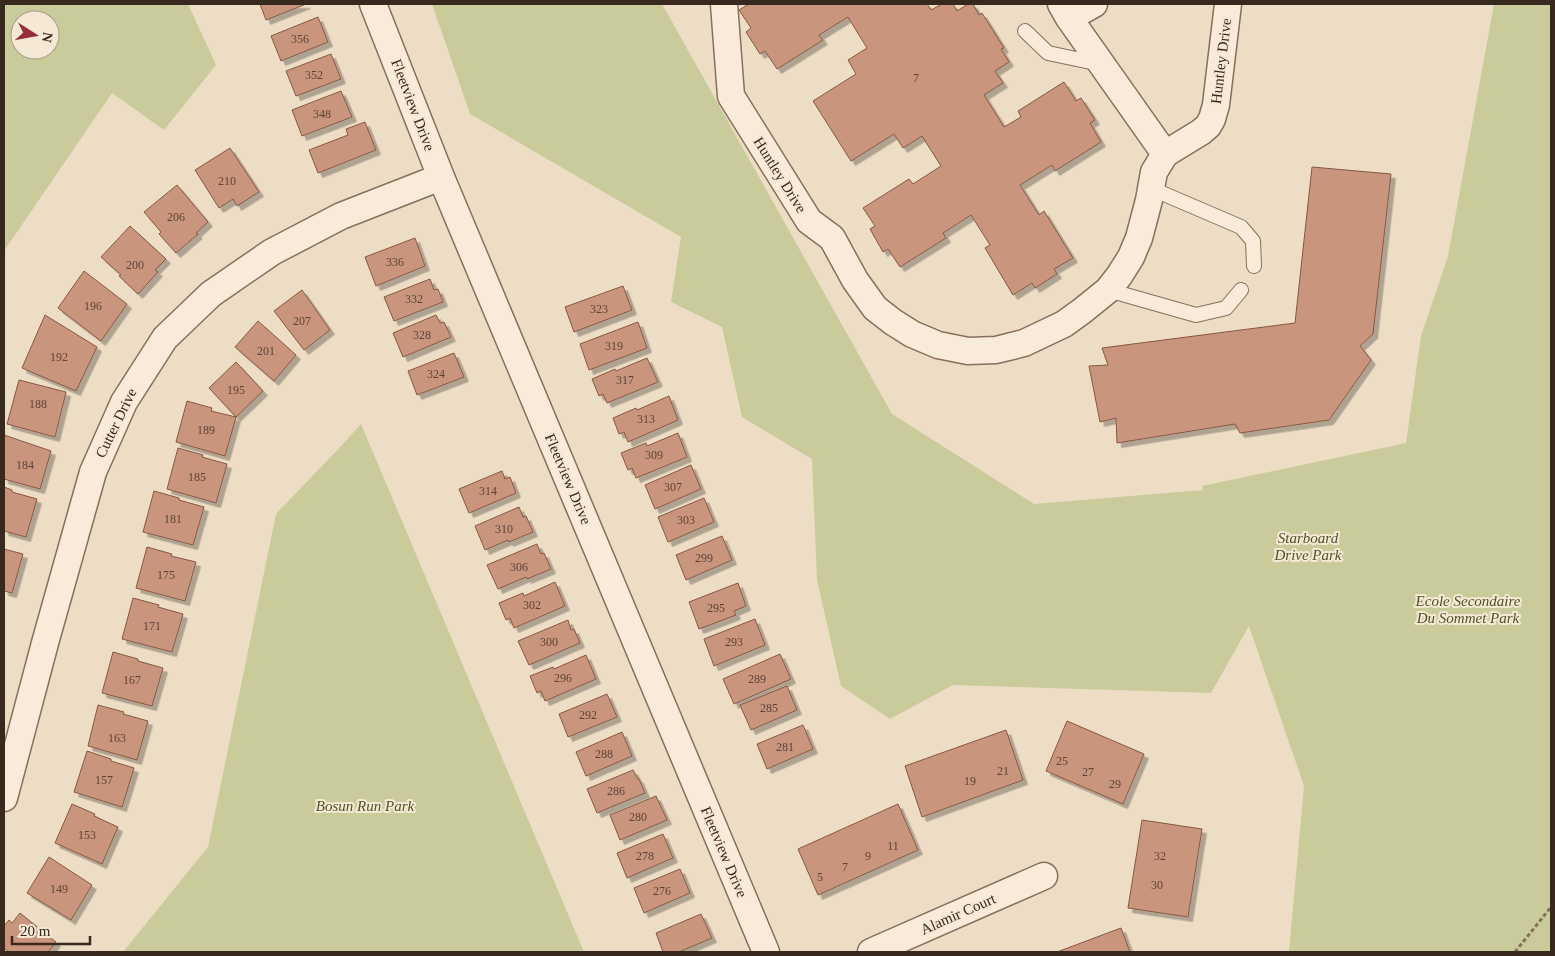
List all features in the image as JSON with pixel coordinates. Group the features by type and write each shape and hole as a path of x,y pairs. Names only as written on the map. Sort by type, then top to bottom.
{"street":[{"name":"Fleetview Drive","path":"373,4 441,176 766,952"},
{"name":"Huntley Drive","path":"724,4 731,96 808,221 832,238 855,280 876,308 893,322 912,334 938,346 968,351 996,350 1024,343 1064,324 1108,290 1119,276 1131,257 1139,238 1145,219 1154,172 1164,154 1201,132 1212,119 1216,105 1228,4"},
{"path":"1094,4 1065,11 1164,154"},
{"name":"Cutter Drive","path":"4,798 92,472 124,402 165,338 211,294 272,252 341,216 441,176"},
{"name":"Alamir Court","path":"871,952 1044,876"}],"lane":[{"path":"1026,31 1048,53 1102,65"},
{"path":"1150,188 1241,227 1253,241 1254,266"},
{"path":"1108,290 1196,315 1226,308 1241,290"}],"path":[{"path":"1515,952 1551,908"}],"green space":[{"path":"4,4 188,4 216,65 164,130 112,93 4,251"},
{"path":"432,4 662,4 892,414 1034,504 1203,490 1202,486 1406,443 1421,336 1448,256 1494,4 1551,4 1551,952 1289,952 1304,786 1249,626 1211,693 953,685 890,719 841,686 817,580 812,459 742,417 722,327 671,302 681,237 470,114"},
{"name":"Bosun Run Park","path":"361,424 584,952 123,952 208,847 276,514"}],"building":[{"path":"260,4 306,4 266,20"},
{"path":"749,4 927,4 931,10 942,4 953,4 957,11 968,4 973,4 979,15 982,13 1004,48 1001,49 1009,62 995,71 1003,83 984,95 1004,127 1021,117 1018,111 1064,82 1076,101 1081,98 1095,120 1090,123 1101,142 1055,171 1052,165 1020,185 1039,215 1044,211 1073,258 1054,269 1057,274 1035,288 1032,283 1013,295 985,248 990,245 971,215 943,233 946,238 900,267 888,249 883,252 870,229 875,226 863,208 909,179 913,184 941,166 922,136 903,148 894,134 851,161 813,101 856,74 848,60 867,48 848,17 819,35 823,40 777,69 765,51 760,54 746,32 751,28 739,10"},
{"path":"318,17 328,42 281,61 271,36"},
{"path":"331,54 341,79 296,96 286,71"},
{"path":"341,91 352,117 302,136 292,110"},
{"path":"365,122 376,150 318,173 309,150 348,135 346,129"},
{"path":"230,148 259,192 237,206 233,199 219,208 195,170"},
{"path":"1312,167 1391,174 1373,334 1360,346 1371,360 1329,420 1240,433 1235,424 1117,443 1116,418 1100,422 1089,366 1108,365 1102,348 1295,323"},
{"path":"177,185 208,222 196,233 198,234 176,253 159,234 161,232 144,212"},
{"path":"130,226 166,259 155,270 158,272 138,294 101,257"},
{"path":"415,238 425,266 376,286 365,257"},
{"path":"84,271 127,304 101,341 58,308"},
{"path":"430,279 434,290 438,289 443,302 394,321 384,297"},
{"path":"623,286 632,310 574,332 565,307"},
{"path":"302,290 330,330 304,350 274,311"},
{"path":"45,315 97,347 76,391 22,368"},
{"path":"436,315 440,323 444,322 451,337 403,357 393,333"},
{"path":"258,321 296,355 274,381 235,347"},
{"path":"638,322 647,348 589,370 580,344"},
{"path":"454,353 464,377 417,395 408,371"},
{"path":"647,358 658,382 607,403 603,394 599,396 592,379"},
{"path":"236,362 263,391 236,417 209,388"},
{"path":"19,380 66,392 55,437 7,424"},
{"path":"669,396 678,420 628,442 624,432 619,434 613,418"},
{"path":"187,401 212,408 211,411 236,417 225,456 176,442"},
{"path":"678,433 687,457 636,478 632,468 628,470 621,453 646,443 647,446"},
{"path":"4,435 51,451 40,489 4,479"},
{"path":"178,448 227,464 216,503 167,489"},
{"path":"691,465 701,489 655,509 645,485"},
{"path":"502,471 505,479 510,477 516,493 469,513 459,489"},
{"path":"4,487 12,490 12,492 37,499 26,537 4,531"},
{"path":"154,491 204,507 193,545 143,532"},
{"path":"704,498 714,522 668,542 658,517"},
{"path":"519,507 523,517 526,516 533,532 485,550 475,526"},
{"path":"722,536 732,560 686,580 676,555"},
{"path":"537,544 541,554 544,553 551,569 498,589 487,565"},
{"path":"147,547 172,554 171,556 196,562 185,601 136,588"},
{"path":"4,549 23,554 12,593 4,591"},
{"path":"555,582 565,606 514,628 510,618 506,620 499,603 523,593 524,596"},
{"path":"738,583 746,606 734,611 736,615 699,629 689,602"},
{"path":"133,598 183,614 172,652 122,639"},
{"path":"755,619 765,645 714,666 704,639"},
{"path":"568,620 571,630 574,629 580,643 529,665 518,641"},
{"path":"113,652 163,668 152,706 102,693"},
{"path":"780,654 791,679 734,704 723,679"},
{"path":"586,655 596,679 545,701 541,691 537,693 530,676 553,667 554,669"},
{"path":"787,686 797,710 751,730 740,705"},
{"path":"607,694 617,717 568,737 559,714"},
{"path":"98,705 148,721 137,760 88,746"},
{"path":"1067,721 1144,754 1123,804 1046,771"},
{"path":"803,725 813,749 767,769 757,744"},
{"path":"1006,730 1023,780 922,817 905,766"},
{"path":"622,732 632,756 586,776 576,752"},
{"path":"87,751 134,768 122,807 74,792"},
{"path":"633,770 645,793 597,813 587,789"},
{"path":"656,796 667,820 620,840 610,815"},
{"path":"72,804 118,827 102,864 55,843"},
{"path":"898,804 918,850 818,895 798,849"},
{"path":"1142,820 1202,829 1188,917 1128,908"},
{"path":"663,834 673,858 627,878 617,853"},
{"path":"49,857 92,885 71,920 27,893"},
{"path":"680,869 690,893 644,913 634,888"},
{"path":"20,913 56,942 48,952 9,952 4,948 4,926 9,920 12,923"},
{"path":"701,914 712,938 679,952 663,952 656,933"},
{"path":"1121,928 1130,952 1057,952"}],"park label":[{"name":"Starboard Drive Park","path":"1308,546"},
{"name":"Ecole Secondaire Du Sommet Park","path":"1468,610"}]}
